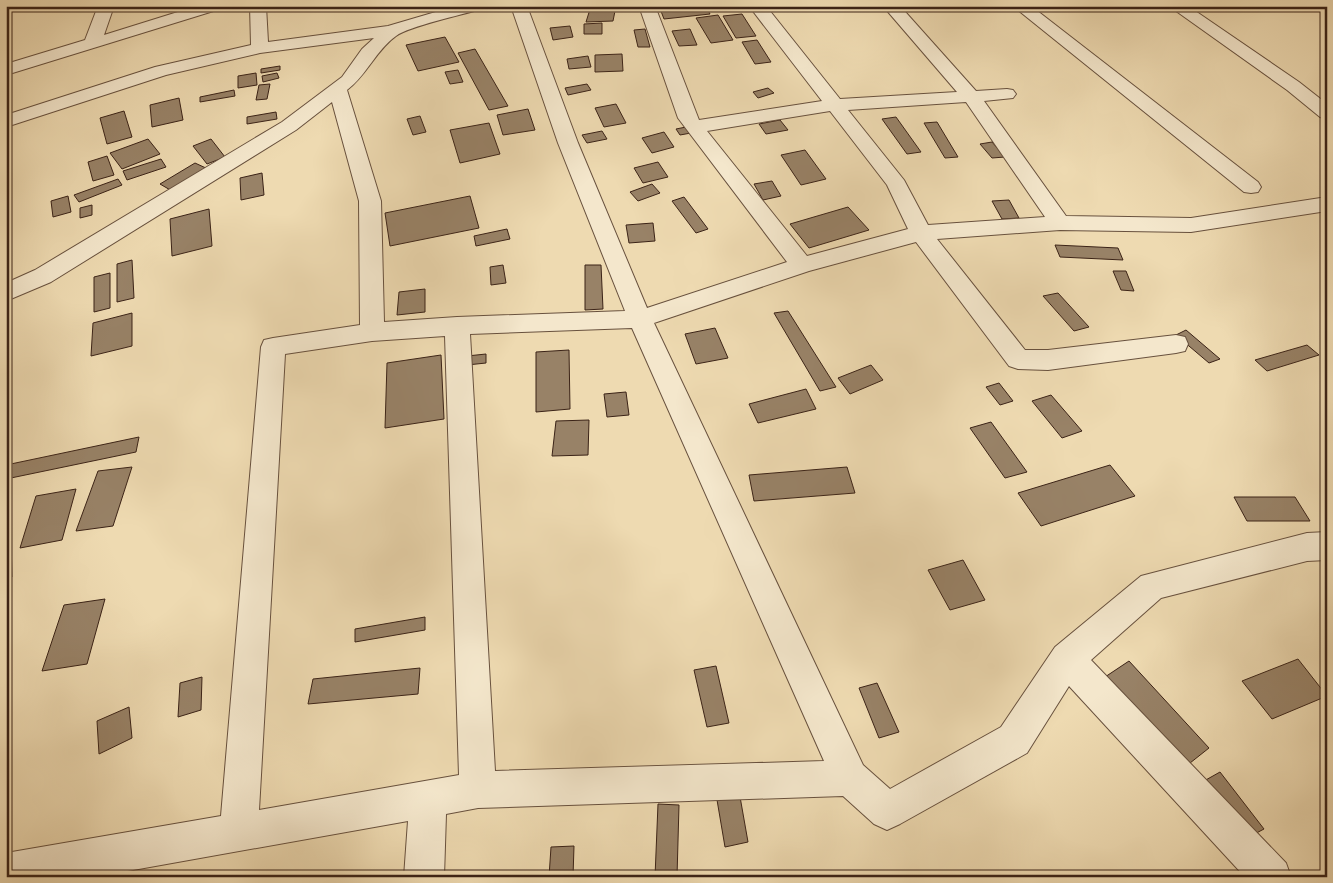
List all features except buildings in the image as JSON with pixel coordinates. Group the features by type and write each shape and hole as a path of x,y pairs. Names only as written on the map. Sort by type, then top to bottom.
{"street":[{"path":"92,44 106,6"},
{"path":"6,70 214,6"},
{"path":"258,6 260,48"},
{"path":"6,294 43,276 289,126 348,81 368,53 408,14 475,6"},
{"path":"519,6 568,143 640,319 850,778 887,811 1014,740 1067,659 1152,586 1307,547 1327,546"},
{"path":"647,6 687,118 802,265"},
{"path":"757,6 897,184 921,233 1018,359 1048,360 1176,344"},
{"path":"891,6 970,95 1060,223"},
{"path":"1021,6 1251,187"},
{"path":"1177,6 1293,86 1327,113"},
{"path":"6,121 161,71 260,48 391,31"},
{"path":"338,89 370,201 372,332"},
{"path":"693,127 835,105 1007,94"},
{"path":"238,832 273,348 372,332 457,326 640,319 802,265 921,233 1060,223 1191,224 1327,204"},
{"path":"457,326 478,790"},
{"path":"1067,659 1272,877"},
{"path":"6,872 63,869 238,832 478,790 850,778"},
{"path":"424,877 428,799"}]}
